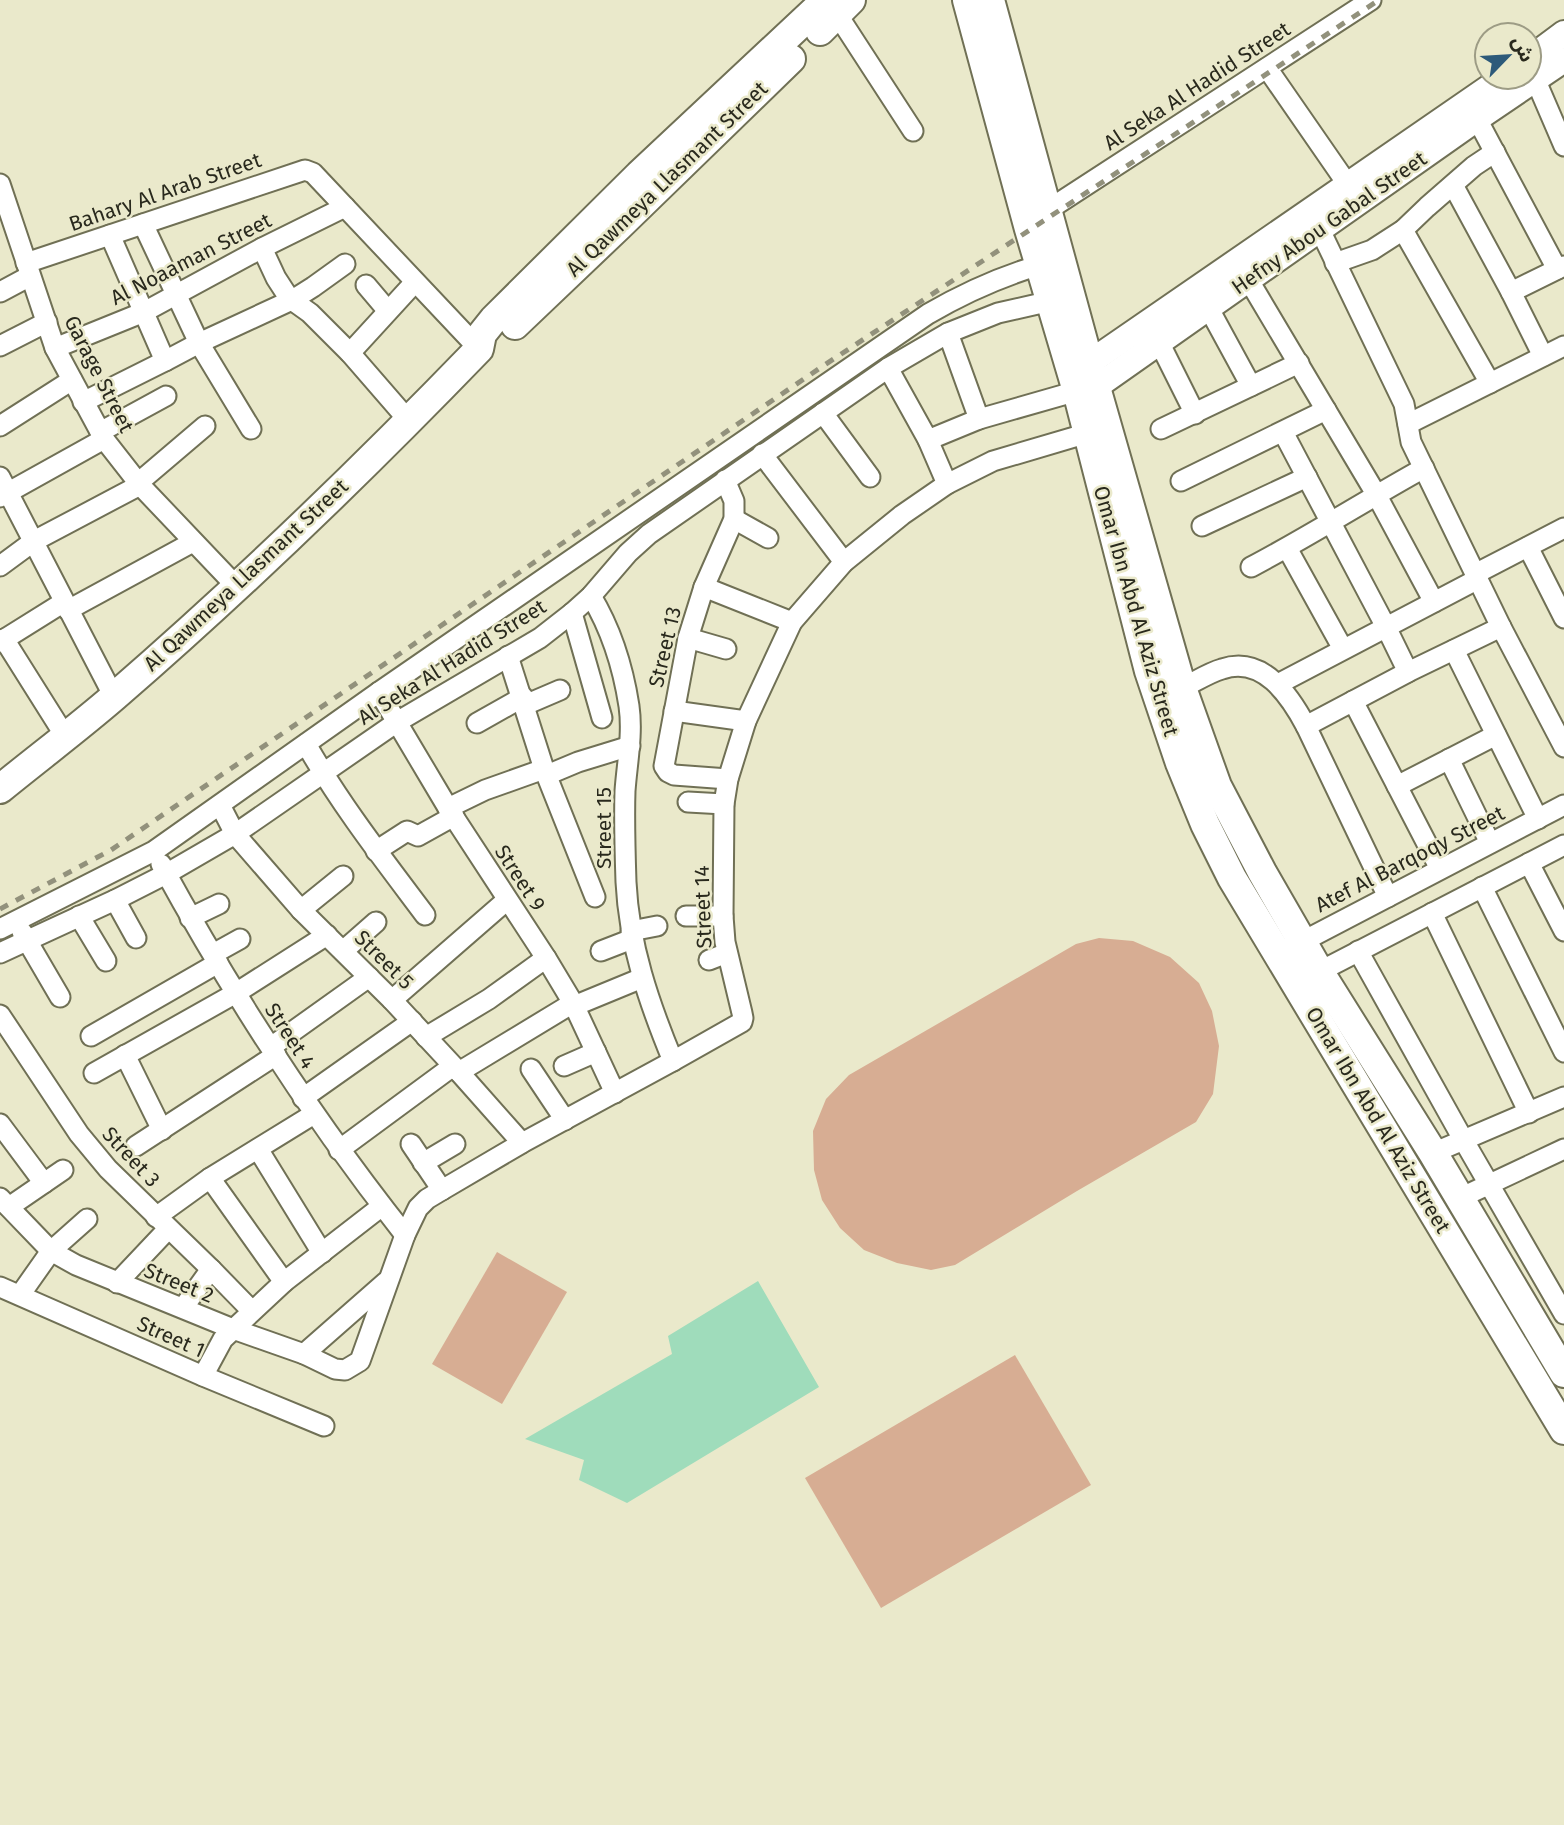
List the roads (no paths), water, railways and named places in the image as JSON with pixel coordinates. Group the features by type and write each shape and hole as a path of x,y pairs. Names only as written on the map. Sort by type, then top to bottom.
{"main road":[{"name":"Omar Ibn Abd Al Aziz Street","path":"967,0 1029,186 1048,211 1087,380 1182,688 1217,786 1262,872 1289,948"},
{"name":"Omar Ibn Abd Al Aziz Street","path":"990,0 1029,186 1040,265 1051,301 1087,380 1088,433 1149,671 1180,763 1205,824 1232,878 1289,948 1307,977 1564,1430"},
{"name":"Al Qawmeya Llasmant Street","path":"3,780 114,697 237,587 409,421 479,349 492,347 497,343 611,218 837,3"},
{"name":"Omar Ibn Abd Al Aziz Street","path":"1307,977 1433,1153 1563,1368"}],"street":[{"path":"837,3 913,131"},
{"name":"Al Seka Al Hadid Street","path":"1048,211 1267,68 1360,3"},
{"name":"Hefny Abou Gabal Street","path":"1543,57 1564,33"},
{"name":"Hefny Abou Gabal Street","path":"1543,67 1564,60"},
{"path":"1267,68 1348,185"},
{"name":"Hefny Abou Gabal Street","path":"1087,380 1348,185 1484,91"},
{"name":"Hefny Abou Gabal Street","path":"1087,380 1158,342 1477,119 1508,91"},
{"path":"1541,91 1564,146"},
{"path":"1477,119 1561,267 1511,292"},
{"path":"1335,263 1372,250 1403,230 1474,166 1495,152"},
{"name":"Bahary Al Arab Street","path":"0,292 28,270 110,235 300,170 309,171 317,177 345,207"},
{"name":"Garage Street","path":"0,184 8,234 28,270 55,348 102,435 139,484 237,587"},
{"path":"1453,185 1543,356"},
{"path":"345,207 479,349"},
{"name":"Al Noaaman Street","path":"55,348 144,312 345,207"},
{"path":"143,224 199,343 251,429"},
{"path":"1320,230 1404,404 1408,414 1411,442 1476,576 1501,626 1555,708 1564,747"},
{"path":"1403,230 1490,383"},
{"path":"110,235 165,361"},
{"path":"262,248 290,300 310,313 350,353 409,421"},
{"path":"83,401 290,300 345,264"},
{"name":"Al Seka Al Hadid Street","path":"8,925 154,851 379,692 928,314 982,285 1040,265"},
{"path":"1248,279 1376,494 1434,602"},
{"path":"350,353 415,282"},
{"path":"366,285 388,311"},
{"name":"Al Seka Al Hadid Street","path":"0,953 115,900 235,834 397,722 540,638 591,596 628,553 649,534 888,368 948,333 998,313 1051,301"},
{"path":"1208,307 1251,386"},
{"path":"0,346 47,322"},
{"path":"948,333 979,419"},
{"path":"1158,342 1195,414"},
{"path":"1408,424 1564,346"},
{"path":"1161,429 1299,363"},
{"path":"888,368 928,440 947,484"},
{"path":"0,426 72,380"},
{"path":"928,440 1087,380"},
{"path":"114,697 34,541 3,489 102,435 166,396"},
{"path":"1181,481 1326,410"},
{"path":"822,413 870,477"},
{"path":"0,566 34,541 139,484 205,426"},
{"path":"1283,432 1408,672"},
{"name":"Street 14","path":"360,1361 405,1235 418,1208 427,1199 522,1143 741,1022 743,1013 718,957 723,916 724,804 728,779 746,721 792,622 844,562 902,515 947,484 993,461 1088,433"},
{"path":"762,454 844,562"},
{"path":"1251,567 1424,468"},
{"path":"1202,526 1307,477"},
{"path":"725,480 734,501 734,519 768,538"},
{"name":"Street 13","path":"728,779 674,775 664,766 664,759 688,638 704,587 734,519"},
{"path":"1278,684 1434,602 1564,528"},
{"path":"65,736 2,640 193,542"},
{"path":"1528,547 1564,618"},
{"path":"1287,548 1343,649"},
{"path":"704,587 792,622"},
{"name":"Street 15","path":"591,596 613,639 629,708 630,746 625,791 625,839 626,884 632,935 642,978 673,1061"},
{"path":"572,613 602,718"},
{"path":"1306,726 1501,626"},
{"path":"688,638 726,649"},
{"path":"1454,650 1538,819"},
{"path":"509,656 546,772 595,897"},
{"path":"1182,688 1222,669 1237,666 1253,669 1278,684 1306,726 1388,897"},
{"path":"477,723 524,701 560,690"},
{"name":"Street 9","path":"379,692 451,812 546,958 573,1005 615,1093"},
{"path":"1353,701 1440,870"},
{"path":"674,711 746,721"},
{"path":"1397,786 1496,735"},
{"path":"306,744 376,851 425,915"},
{"path":"376,851 407,831 418,836 485,790 630,746"},
{"path":"1449,760 1490,844"},
{"path":"688,802 724,804"},
{"name":"Street 5","path":"220,804 235,834 301,910 412,1021 522,1143"},
{"name":"Atef Al Barqoqy Street","path":"1289,948 1564,805"},
{"path":"1307,977 1564,845"},
{"name":"Street 4","path":"154,851 190,918 273,1051 339,1150 405,1235"},
{"path":"1529,863 1564,930"},
{"path":"301,910 343,876"},
{"path":"1482,887 1564,1052"},
{"path":"115,900 136,938"},
{"path":"392,1000 507,900"},
{"path":"190,918 219,904"},
{"path":"1432,913 1529,1113"},
{"path":"79,916 106,961"},
{"path":"686,916 723,916"},
{"path":"343,951 376,922"},
{"path":"8,925 27,941 60,997"},
{"path":"601,951 657,926"},
{"path":"94,1073 236,993 327,935"},
{"path":"91,1036 216,959 240,939"},
{"path":"1359,951 1488,1184 1564,1314"},
{"path":"426,1037 489,999 546,958"},
{"path":"136,1146 273,1051 369,977"},
{"path":"339,1150 456,1069 573,1005 642,978"},
{"name":"Street 3","path":"0,1015 79,1134 108,1169 252,1311"},
{"path":"117,1283 162,1223 210,1178 258,1149 412,1021"},
{"path":"564,1066 596,1052"},
{"path":"125,1055 162,1130"},
{"path":"531,1069 565,1120"},
{"path":"1433,1153 1564,1097"},
{"path":"0,1124 44,1183"},
{"path":"411,1144 442,1190"},
{"path":"423,1163 455,1144"},
{"path":"258,1149 322,1253"},
{"path":"1460,1198 1564,1149"},
{"path":"5,1203 63,1170"},
{"path":"210,1178 284,1282"},
{"name":"Street 2","path":"5,1203 51,1251 76,1265 233,1329 304,1354 335,1369 345,1370 360,1361"},
{"path":"203,1376 223,1339 233,1329 284,1282 382,1206"},
{"path":"20,1295 51,1251 87,1219"},
{"path":"183,1308 211,1269"},
{"path":"304,1354 387,1281"},
{"name":"Street 1","path":"0,1287 324,1426"}],"railway":[{"path":"0,909 111,850 823,366 1379,0"}]}
